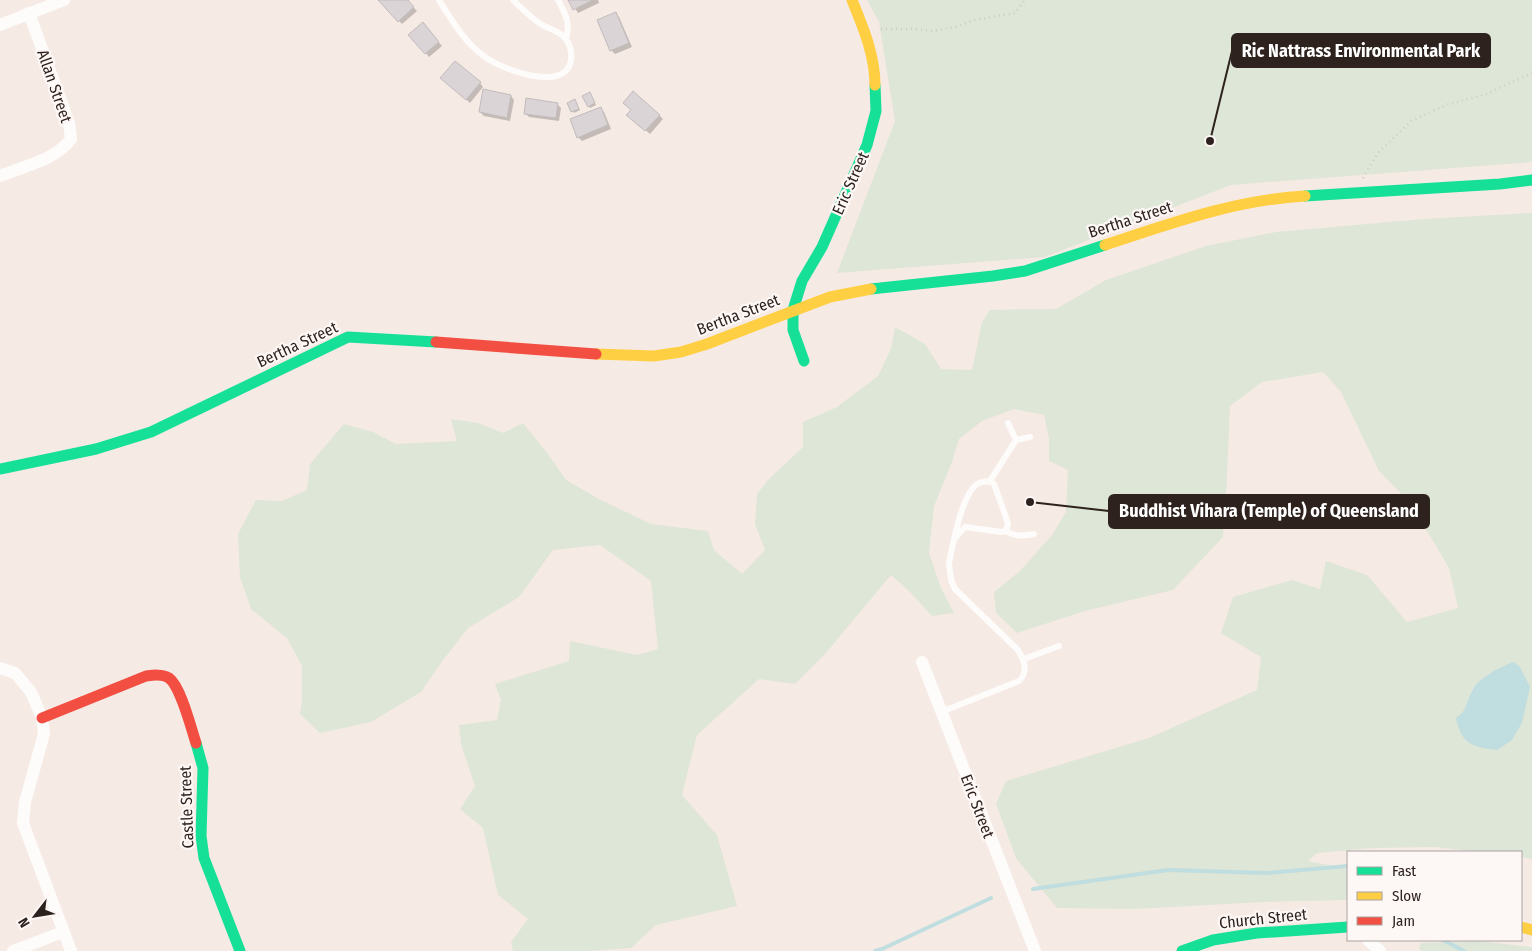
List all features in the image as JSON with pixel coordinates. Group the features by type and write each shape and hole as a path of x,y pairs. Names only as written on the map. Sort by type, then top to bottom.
{"street":[{"path":"0,25 64,0"},
{"name":"Eric Street","path":"804,361 793,330 793,310 802,281 822,247 867,145 876,111 875,72 865,31 852,0"},
{"name":"Allan Street","path":"0,176 53,155 65,148 71,138 69,123 29,13"},
{"name":"Bertha Street","path":"0,469 96,449 150,432 348,337 617,356 654,356 681,352 707,344 830,297 861,290 993,276 1024,270 1203,213 1242,203 1281,197 1500,184 1532,180"},
{"name":"Eric Street","path":"922,662 1034,951"},
{"path":"0,668 15,673 31,692 42,718 44,734 25,802 23,823 70,951"},
{"name":"Castle Street","path":"42,718 146,676 161,675 170,678 185,706 203,768 201,836 204,858 240,951"},
{"name":"Church Street","path":"1182,951 1213,940 1257,932 1347,926"},
{"path":"13,951 63,932"},
{"path":"1369,941 1380,951"}],"lane":[{"path":"438,0 473,47 485,57 512,71 542,76 557,77 562,75 568,70 572,56 571,48 566,38 530,16 512,0"},
{"path":"558,0 567,20 568,30 566,38"},
{"path":"1008,423 1016,440"},
{"path":"941,712 1019,681 1025,672 1024,659 1010,641 955,589 950,580 949,563 961,513 971,491 978,483 990,481 1016,440 1030,437"},
{"path":"990,481 994,484 1008,523 1006,531"},
{"path":"955,538 965,527 1006,531 1021,537 1034,534"},
{"path":"1024,659 1058,646"}],"path":[{"path":"865,31 891,28 934,31 956,27 974,20 1015,13 1025,0"},
{"path":"1360,192 1364,174 1378,153 1411,121 1446,105 1486,94 1532,73"}],"green space":[{"path":"867,0 1532,0 1532,162 1231,185 1045,257 837,273 895,121 879,22"},
{"path":"1532,213 1532,859 1522,857 1522,851 1471,851 1435,847 1372,848 1317,853 1308,861 1347,869 1347,900 1264,902 1134,909 1057,908 1016,858 996,804 1006,781 1149,738 1257,690 1261,657 1221,633 1233,597 1292,580 1320,589 1326,561 1367,575 1407,622 1458,608 1449,568 1411,504 1379,471 1341,392 1323,372 1262,382 1230,406 1223,537 1173,590 1085,611 1017,633 996,613 994,592 1019,572 1052,535 1066,512 1068,470 1049,461 1049,439 1044,415 1014,409 982,421 959,439 934,506 929,553 941,588 954,613 932,616 891,575 825,654 795,684 759,679 697,735 682,795 717,835 737,906 656,925 631,948 589,951 513,951 511,942 528,919 498,895 483,828 460,809 475,786 461,744 459,725 497,720 501,700 495,684 569,661 570,641 637,655 658,649 651,581 600,545 553,550 519,597 468,628 421,692 371,722 320,733 300,714 302,666 287,638 251,609 240,577 238,534 256,500 282,501 307,490 310,464 344,424 373,432 396,444 457,441 451,419 478,423 503,433 523,423 566,480 599,499 651,524 708,531 714,550 742,574 765,550 755,524 757,494 768,480 803,447 803,422 837,407 878,376 891,349 895,327 925,344 941,369 972,370 982,322 990,310 1056,309 1106,280 1206,246 1276,232 1424,219","holes":["1506,665 1522,723 1512,740 1498,750 1463,713 1473,688 1487,674 1499,670"]},
{"path":"1479,941 1530,947 1532,951 1421,951 1419,948 1421,943"}],"water":[{"path":"1514,662 1520,667 1530,687 1522,723 1512,740 1498,750 1475,746 1461,734 1456,718 1464,709 1475,686 1484,677"}],"building":[{"path":"378,0 408,0 414,7 398,22"},
{"path":"568,0 593,0 573,10"},
{"path":"616,12 629,43 610,51 597,20"},
{"path":"423,22 439,42 425,54 408,35"},
{"path":"455,61 481,82 466,100 440,78"},
{"path":"483,89 511,95 507,118 479,112"},
{"path":"633,91 660,115 645,131 626,115 631,110 623,103"},
{"path":"590,92 595,103 588,107 582,96"},
{"path":"526,98 558,103 556,118 524,114"},
{"path":"575,99 579,109 571,112 567,103"},
{"path":"601,107 608,125 577,138 570,119"}],"waterway":[{"path":"1033,889 1168,870 1267,873 1347,866"},
{"path":"875,951 991,898"},
{"path":"1445,941 1464,951"}],"traffic: fast":[{"path":"804,361 793,330 793,310 802,281 822,247 867,145 876,111 875,85"},
{"path":"1305,196 1500,184 1532,180"},
{"path":"871,289 1025,271 1105,245"},
{"path":"0,469 96,449 151,432 348,337 436,342"},
{"path":"196,743 203,768 201,836 204,858 240,951"},
{"path":"1182,951 1213,940 1257,933 1347,927"}],"traffic: slow":[{"path":"852,0 871,52 875,85"},
{"path":"1105,245 1229,207 1279,198 1305,196"},
{"path":"596,354 654,356 681,352 830,297 871,289"},
{"path":"1522,927 1532,930"}],"traffic: jam":[{"path":"436,342 596,354"},
{"path":"42,718 146,676 161,675 169,678 178,690 196,743"}],"place":[{"name":"Ric Nattrass Environmental Park","path":"1210,141"},
{"name":"Buddhist Vihara (Temple) of Queensland","path":"1030,502"}]}
